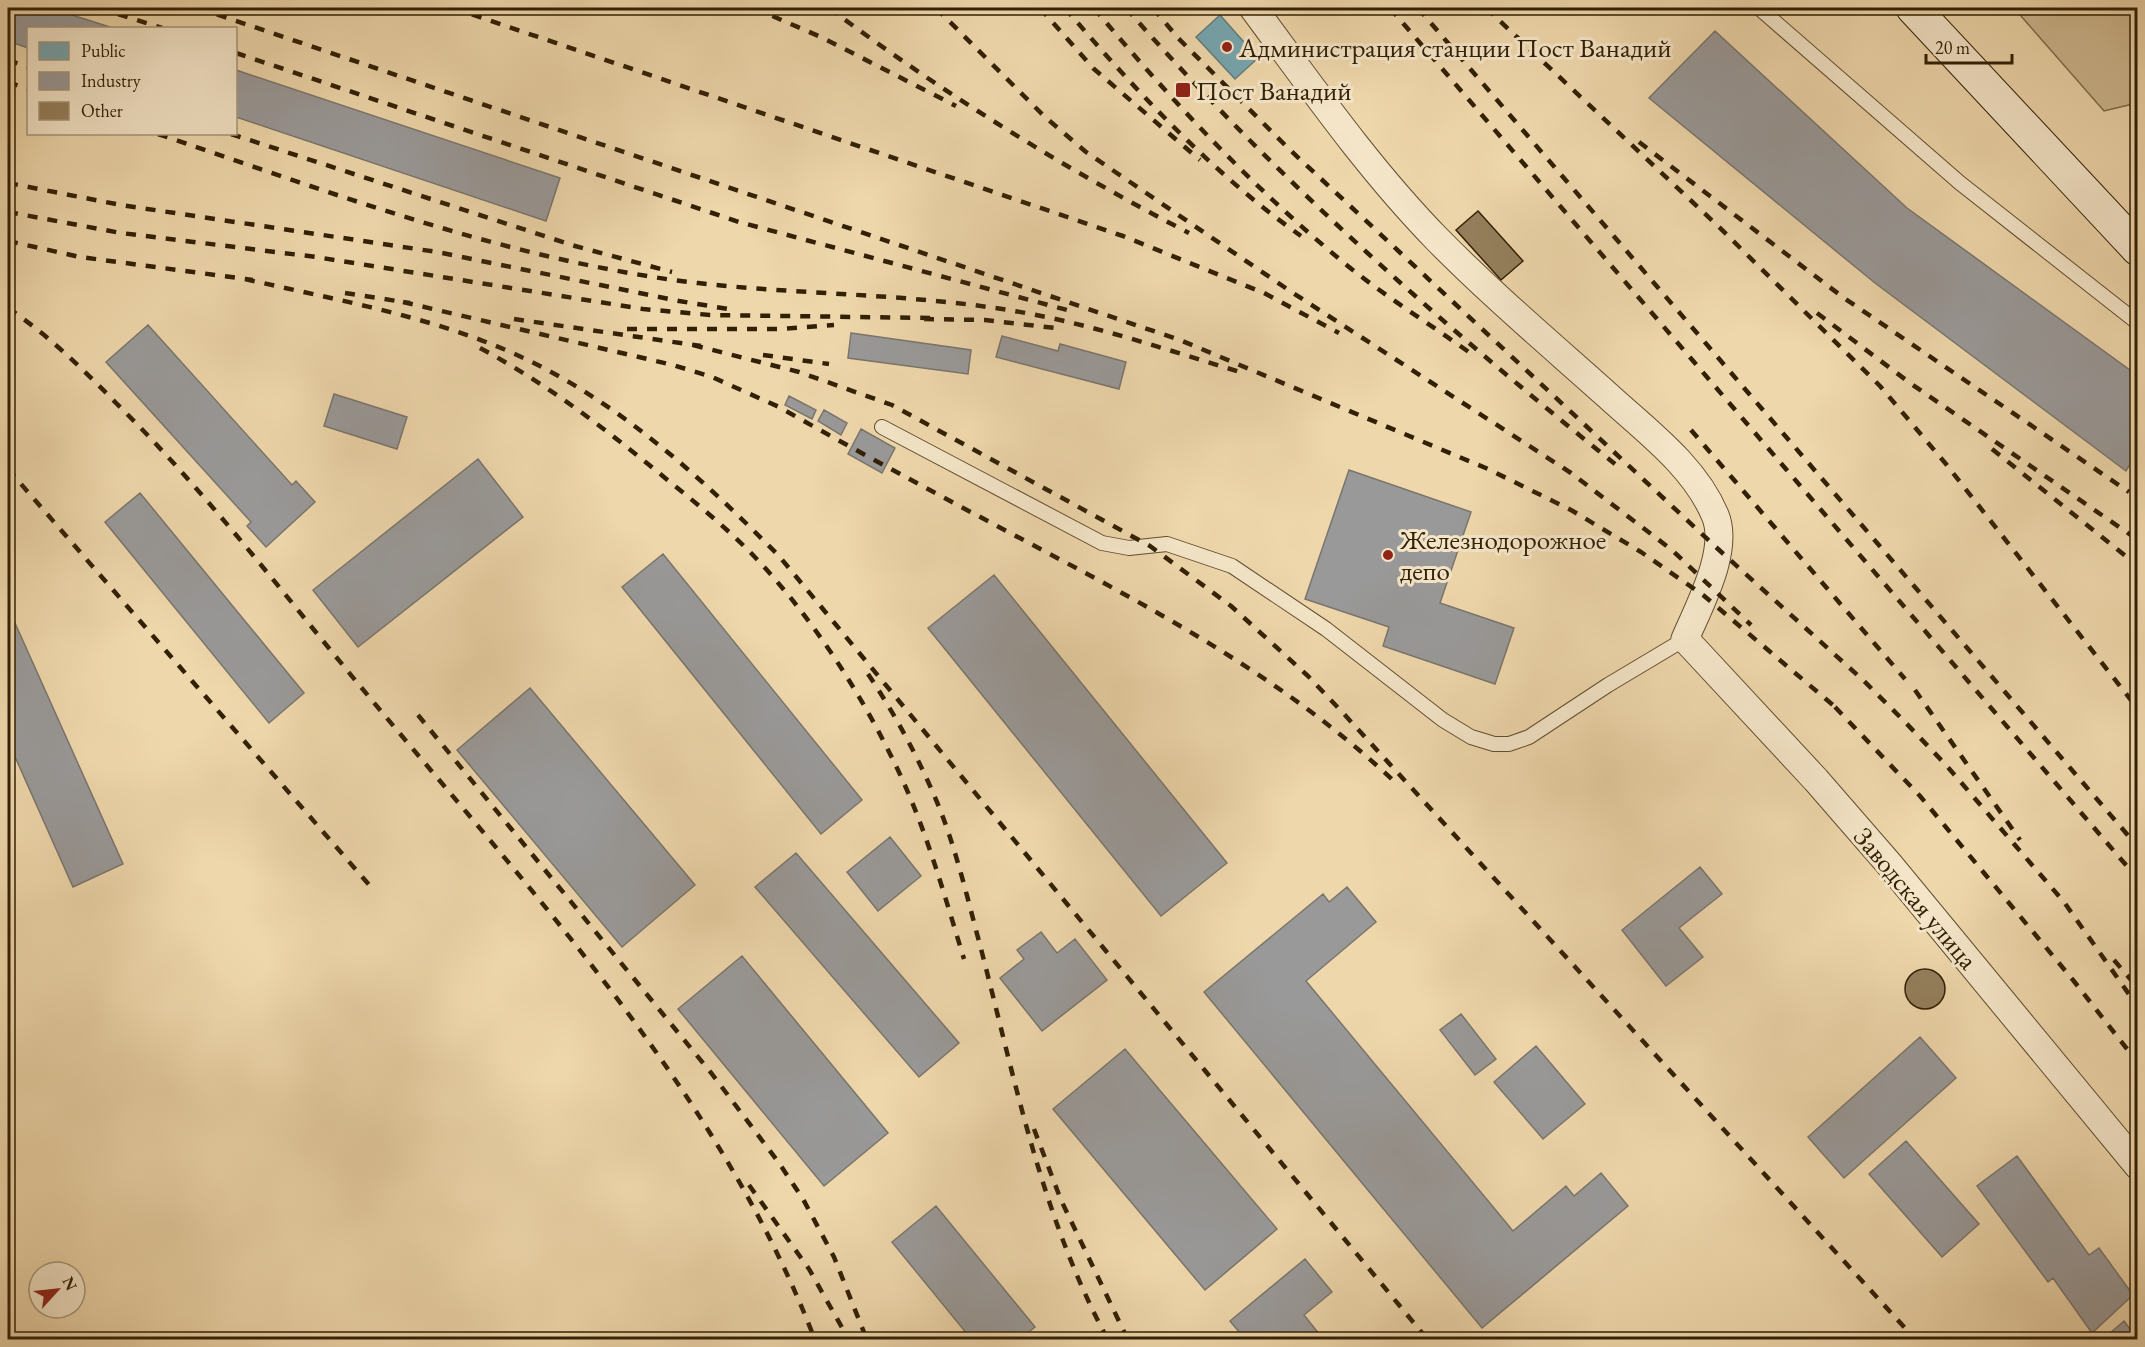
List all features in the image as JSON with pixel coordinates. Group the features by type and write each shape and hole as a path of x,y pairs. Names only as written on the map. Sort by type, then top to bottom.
{"street":[{"path":"1253,8 1377,174 1436,237 1509,309 1663,446 1700,489 1715,516 1719,541 1704,595 1684,639"},
{"path":"1913,8 2138,249"},
{"name":"Заводская улица","path":"1684,639 1816,780 1889,864 2138,1166"}],"lane":[{"path":"1759,8 1960,183 2138,323"},
{"path":"882,427 1102,543 1116,548 1167,544 1232,566 1326,629 1443,720 1471,737 1494,744 1509,744 1529,737 1684,639"}],"shaded area":[{"path":"2014,8 2137,8 2137,119 2133,104 2104,111"}],"building: Public":[{"name":"Администрация станции Пост Ванадий","path":"1220,15 1258,58 1235,79 1196,37"}],"building: Industry":[{"path":"8,8 50,8 110,27 27,27 27,48 8,41"},
{"path":"1715,31 1907,208 2138,376 2138,451 2126,471 1875,283 1649,98"},
{"path":"237,70 560,178 546,221 237,117"},
{"path":"148,325 292,485 296,481 315,502 266,547 247,526 251,522 106,362"},
{"path":"851,333 971,350 968,374 848,358"},
{"path":"1002,336 1058,351 1060,344 1126,362 1119,389 996,357"},
{"path":"334,394 407,417 397,449 324,426"},
{"path":"789,396 816,410 812,419 785,405"},
{"path":"824,410 847,423 841,435 818,421"},
{"path":"861,429 895,448 882,473 848,454"},
{"path":"478,459 523,517 358,647 313,590"},
{"name":"Железнодорожное депо","path":"1349,470 1471,512 1440,603 1514,628 1495,684 1383,646 1389,627 1305,599"},
{"path":"140,493 304,693 269,723 105,522"},
{"path":"663,554 862,800 821,834 622,587"},
{"path":"994,575 1227,863 1161,916 928,628"},
{"path":"15,623 123,864 73,887 8,741 8,627"},
{"path":"530,688 695,885 622,947 457,750"},
{"path":"890,837 921,876 878,911 847,872"},
{"path":"796,853 959,1043 919,1077 755,887"},
{"path":"1700,867 1722,894 1679,928 1703,957 1666,986 1622,930"},
{"path":"1347,887 1376,922 1306,981 1513,1231 1566,1186 1574,1196 1601,1173 1628,1206 1482,1328 1204,992 1323,894 1329,902"},
{"path":"1041,932 1057,953 1075,939 1107,980 1042,1031 1000,978 1024,959 1017,950"},
{"path":"742,956 888,1133 824,1186 678,1009"},
{"path":"1461,1014 1496,1059 1475,1075 1440,1030"},
{"path":"1920,1037 1956,1078 1844,1178 1808,1137"},
{"path":"1536,1046 1585,1104 1543,1139 1494,1082"},
{"path":"1125,1049 1277,1229 1205,1290 1053,1109"},
{"path":"1906,1141 1979,1224 1942,1257 1869,1174"},
{"path":"2017,1156 2089,1255 2099,1248 2133,1295 2092,1333 2053,1278 2048,1282 1977,1186"},
{"path":"936,1206 1035,1327 1019,1340 972,1340 892,1242"},
{"path":"1305,1259 1332,1292 1304,1315 1324,1340 1246,1340 1230,1321"},
{"path":"2124,1321 2138,1340 2102,1340"}],"building: Other":[{"path":"1478,211 1523,261 1501,280 1456,230"},
{"path":"1925,969 1933,970 1939,975 1944,981 1944,997 1939,1003 1933,1008 1925,1009 1917,1008 1911,1003 1906,997 1905,989 1906,981 1911,975 1917,970"}],"railway":[{"path":"99,8 159,27"},
{"path":"198,8 1180,340 1488,469 1571,510 1641,552 1703,595 1840,711"},
{"path":"453,8 1123,236 1264,293 1339,333"},
{"path":"754,8 823,38 956,106"},
{"path":"829,8 916,70 1004,128 1189,233"},
{"path":"936,8 1045,117 1086,152 1290,291 1571,473 1672,550 1751,625"},
{"path":"1040,8 1094,69 1200,160"},
{"path":"1065,8 1147,100 1206,158 1236,185 1301,236"},
{"path":"1094,8 1212,141 1276,203 1359,274 1473,355"},
{"path":"1126,8 1240,130 1360,246 1486,357 1615,464"},
{"path":"1153,8 1178,38 1289,149 1718,549 1864,681 1905,722 1946,765 2064,902 2138,1007"},
{"path":"1390,8 2138,879"},
{"path":"1418,8 2138,847"},
{"path":"1486,8 1718,226 1880,386 1946,464 2138,709"},
{"path":"237,53 739,222 1067,310"},
{"path":"8,60 27,67"},
{"path":"8,82 27,89"},
{"path":"161,135 394,213 513,248 574,262 681,281 774,290 915,299 1008,310 1096,329 1240,372"},
{"path":"234,135 575,246 672,272"},
{"path":"1639,142 1844,298 2129,492"},
{"path":"8,183 121,205 437,252 728,309"},
{"path":"8,212 121,233 316,257 643,309 710,315 932,318"},
{"path":"8,241 80,257 253,280"},
{"path":"245,279 417,319 484,341 517,355 590,395 624,418 689,470 779,556 1428,1340"},
{"path":"345,293 410,303"},
{"path":"403,302 673,365 712,377 779,407 1176,623 1269,682 1313,714 1357,748 1398,785"},
{"path":"8,308 51,341 91,378 177,467 544,905 608,986 668,1070 724,1156 773,1246 815,1340"},
{"path":"1817,313 1910,383 2138,540"},
{"path":"514,319 701,346"},
{"path":"924,319 985,320 1055,328"},
{"path":"627,329 779,329 834,325"},
{"path":"693,345 799,372 892,405 1150,546 1231,606 1308,676 1344,714 1916,1340"},
{"path":"480,348 567,402 648,464 748,550 791,599 849,680 896,766 925,837 964,959"},
{"path":"763,355 829,364"},
{"path":"1691,430 1905,679"},
{"path":"1992,449 2138,566"},
{"path":"8,469 371,887"},
{"path":"868,674 914,752 944,819 961,873 1018,1096 1047,1196 1085,1293 1108,1340"},
{"path":"1915,690 2020,840"},
{"path":"1835,707 1920,796 2073,980 2138,1063"},
{"path":"418,715 712,1074 779,1163 803,1199 834,1257 867,1340"},
{"path":"2114,960 2138,988"},
{"path":"1034,1129 1061,1200 1128,1340"},
{"path":"749,1185 809,1269 849,1340"}],"place":[{"name":"Администрация станции Пост Ванадий","path":"1227,47"},
{"name":"Пост Ванадий","path":"1183,90"},
{"name":"Железнодорожное депо","path":"1388,555"}]}
